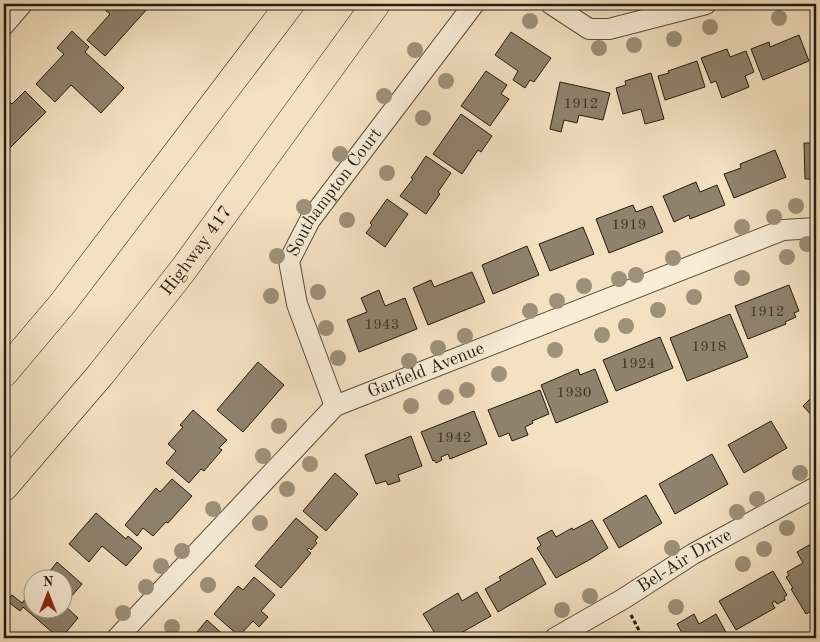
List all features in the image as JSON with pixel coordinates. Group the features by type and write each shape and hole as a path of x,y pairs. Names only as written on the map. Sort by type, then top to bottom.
{"highway":[{"path":"4,373 63,303 290,4"},
{"name":"Highway 417","path":"4,487 101,374 183,270 376,4"}],"street":[{"path":"4,26 22,4"},
{"name":"Southampton Court","path":"335,406 297,304 289,261 310,220 474,4"},
{"path":"550,4 589,29 609,29 706,4"},
{"name":"Garfield Avenue","path":"117,638 335,406 783,230 816,228"},
{"name":"Bel-Air Drive","path":"555,638 623,599 693,554 816,487"}],"path":[{"path":"623,599 643,638"}],"building":[{"path":"103,4 144,4 148,8 105,56 87,40 110,14 105,10 107,7"},
{"path":"72,31 89,47 85,52 124,88 101,113 71,85 55,102 36,84 64,54 57,48"},
{"path":"511,32 551,58 534,82 530,80 525,88 513,80 518,71 495,55"},
{"path":"811,34 816,34 816,62 814,62"},
{"path":"799,35 809,61 763,80 751,49 769,42 770,47"},
{"path":"727,49 730,57 746,51 754,72 745,76 749,87 722,98 716,81 711,83 701,58"},
{"path":"697,61 705,87 665,100 658,76"},
{"path":"486,71 507,85 501,94 509,99 490,126 461,106"},
{"path":"651,73 664,119 645,124 641,109 623,114 616,88 626,85 625,81"},
{"path":"560,82 610,93 603,120 579,115 577,123 564,120 561,132 550,129"},
{"path":"25,91 46,112 4,154 4,114 6,112 4,107 9,101 12,104"},
{"path":"461,114 492,136 481,152 478,150 462,174 433,154"},
{"path":"804,143 816,143 816,179 805,179"},
{"path":"775,150 786,177 734,198 724,174 741,168 740,164"},
{"path":"426,156 451,173 438,192 440,194 426,214 400,196 413,179 411,178"},
{"path":"696,182 700,192 717,185 725,205 690,219 689,215 674,222 663,196"},
{"path":"387,199 408,214 385,247 366,233 372,225 370,223"},
{"path":"633,205 636,212 652,206 663,232 609,253 596,219"},
{"path":"583,227 594,254 550,271 539,244"},
{"path":"527,246 539,275 493,294 482,265"},
{"path":"472,272 485,302 428,325 413,288 431,280 434,287"},
{"path":"789,285 799,311 794,313 796,317 785,322 786,324 748,339 735,306"},
{"path":"379,290 385,306 405,298 417,329 359,352 347,320 367,312 361,298"},
{"path":"730,314 748,357 687,381 670,338"},
{"path":"660,337 673,368 616,391 603,360"},
{"path":"258,362 284,385 243,432 217,410"},
{"path":"578,369 580,375 595,369 608,402 556,423 541,385"},
{"path":"540,390 549,414 532,421 533,423 525,427 528,435 512,441 509,433 499,437 488,410"},
{"path":"816,393 816,420 803,406"},
{"path":"193,410 227,440 219,448 222,450 204,471 201,469 189,483 166,463 176,451 168,444 183,427 180,425"},
{"path":"474,411 487,444 450,459 448,454 441,457 442,460 436,463 433,461 421,432"},
{"path":"771,421 787,448 744,473 728,445"},
{"path":"411,436 422,466 398,475 400,481 388,485 386,481 376,484 365,455"},
{"path":"712,454 728,484 675,514 659,484"},
{"path":"335,473 358,494 326,531 303,511"},
{"path":"172,479 192,496 168,523 166,522 153,536 143,528 137,536 125,525 156,488 160,492"},
{"path":"646,495 662,523 619,548 603,520"},
{"path":"96,513 126,539 128,536 142,548 126,566 102,546 89,562 69,544"},
{"path":"296,518 318,537 315,541 317,543 311,550 309,548 307,550 311,553 281,588 255,566"},
{"path":"592,520 608,548 556,578 537,548 541,545 537,538 552,530 556,537"},
{"path":"816,541 816,608 806,614 786,577 789,575 787,572 803,563 797,552"},
{"path":"532,558 546,584 498,612 485,589 501,580 499,577"},
{"path":"57,562 66,570 51,570"},
{"path":"773,571 787,595 784,597 785,600 777,604 775,601 772,603 775,608 736,630 719,601"},
{"path":"72,575 82,584 72,596"},
{"path":"254,577 275,595 261,611 268,617 259,627 253,621 239,636 214,614 238,586 243,590"},
{"path":"477,592 491,616 452,638 438,638 423,614 458,593 462,601"},
{"path":"12,595 22,603 20,611 7,601"},
{"path":"72,612 78,618 59,638 38,620 72,620"},
{"path":"694,614 699,624 716,614 729,638 673,638 682,633 677,624"},
{"path":"207,620 226,637 192,638"}]}
